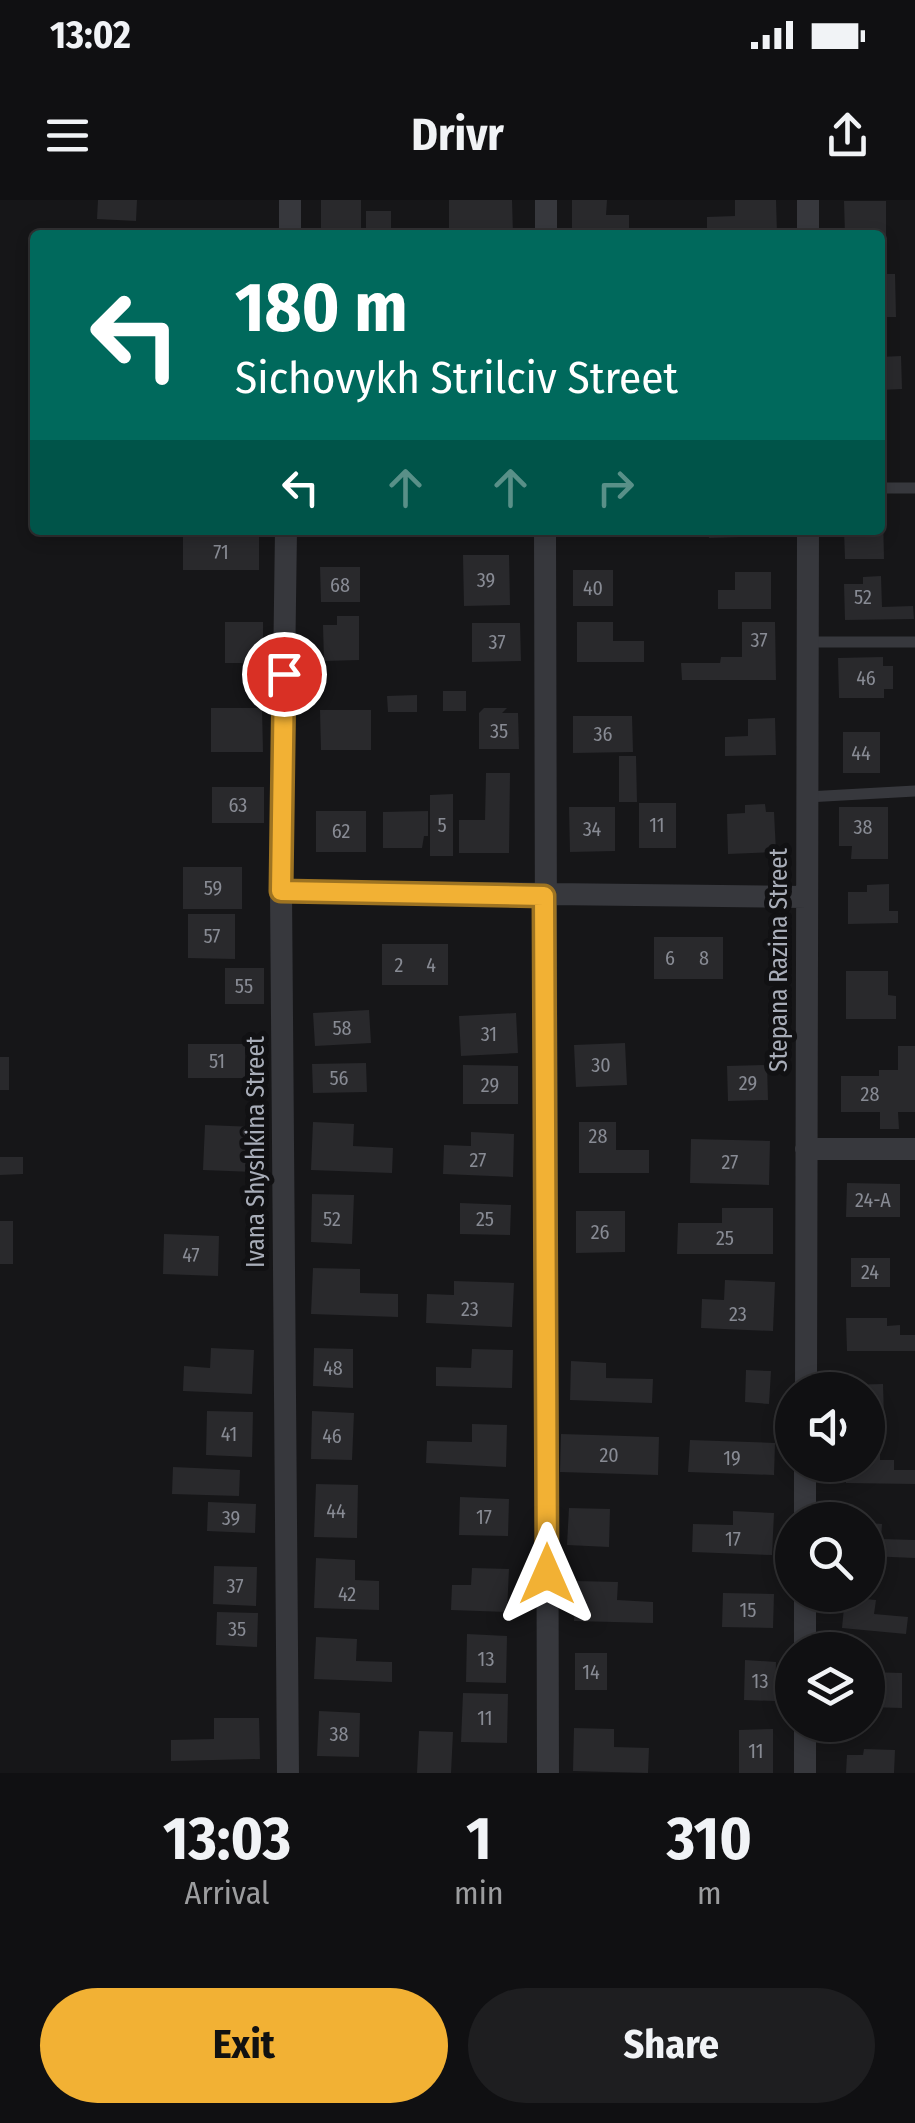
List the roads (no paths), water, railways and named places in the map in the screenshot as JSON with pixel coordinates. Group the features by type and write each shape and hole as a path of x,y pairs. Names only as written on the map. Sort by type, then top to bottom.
{"street":[{"path":"290,200 290,230"},
{"path":"546,200 546,230"},
{"path":"808,200 808,230"},
{"name":"Ivana Shyshkina Street","path":"286,535 281,891 288,1773"},
{"path":"545,535 548,1773"},
{"name":"Stepana Razina Street","path":"806,1372 808,535"},
{"path":"281,891 807,897"},
{"path":"806,1149 915,1150"},
{"path":"805,1742 805,1773"}],"lane":[{"path":"885,488 915,488"},
{"path":"807,642 915,642"},
{"path":"807,797 915,791"}]}
